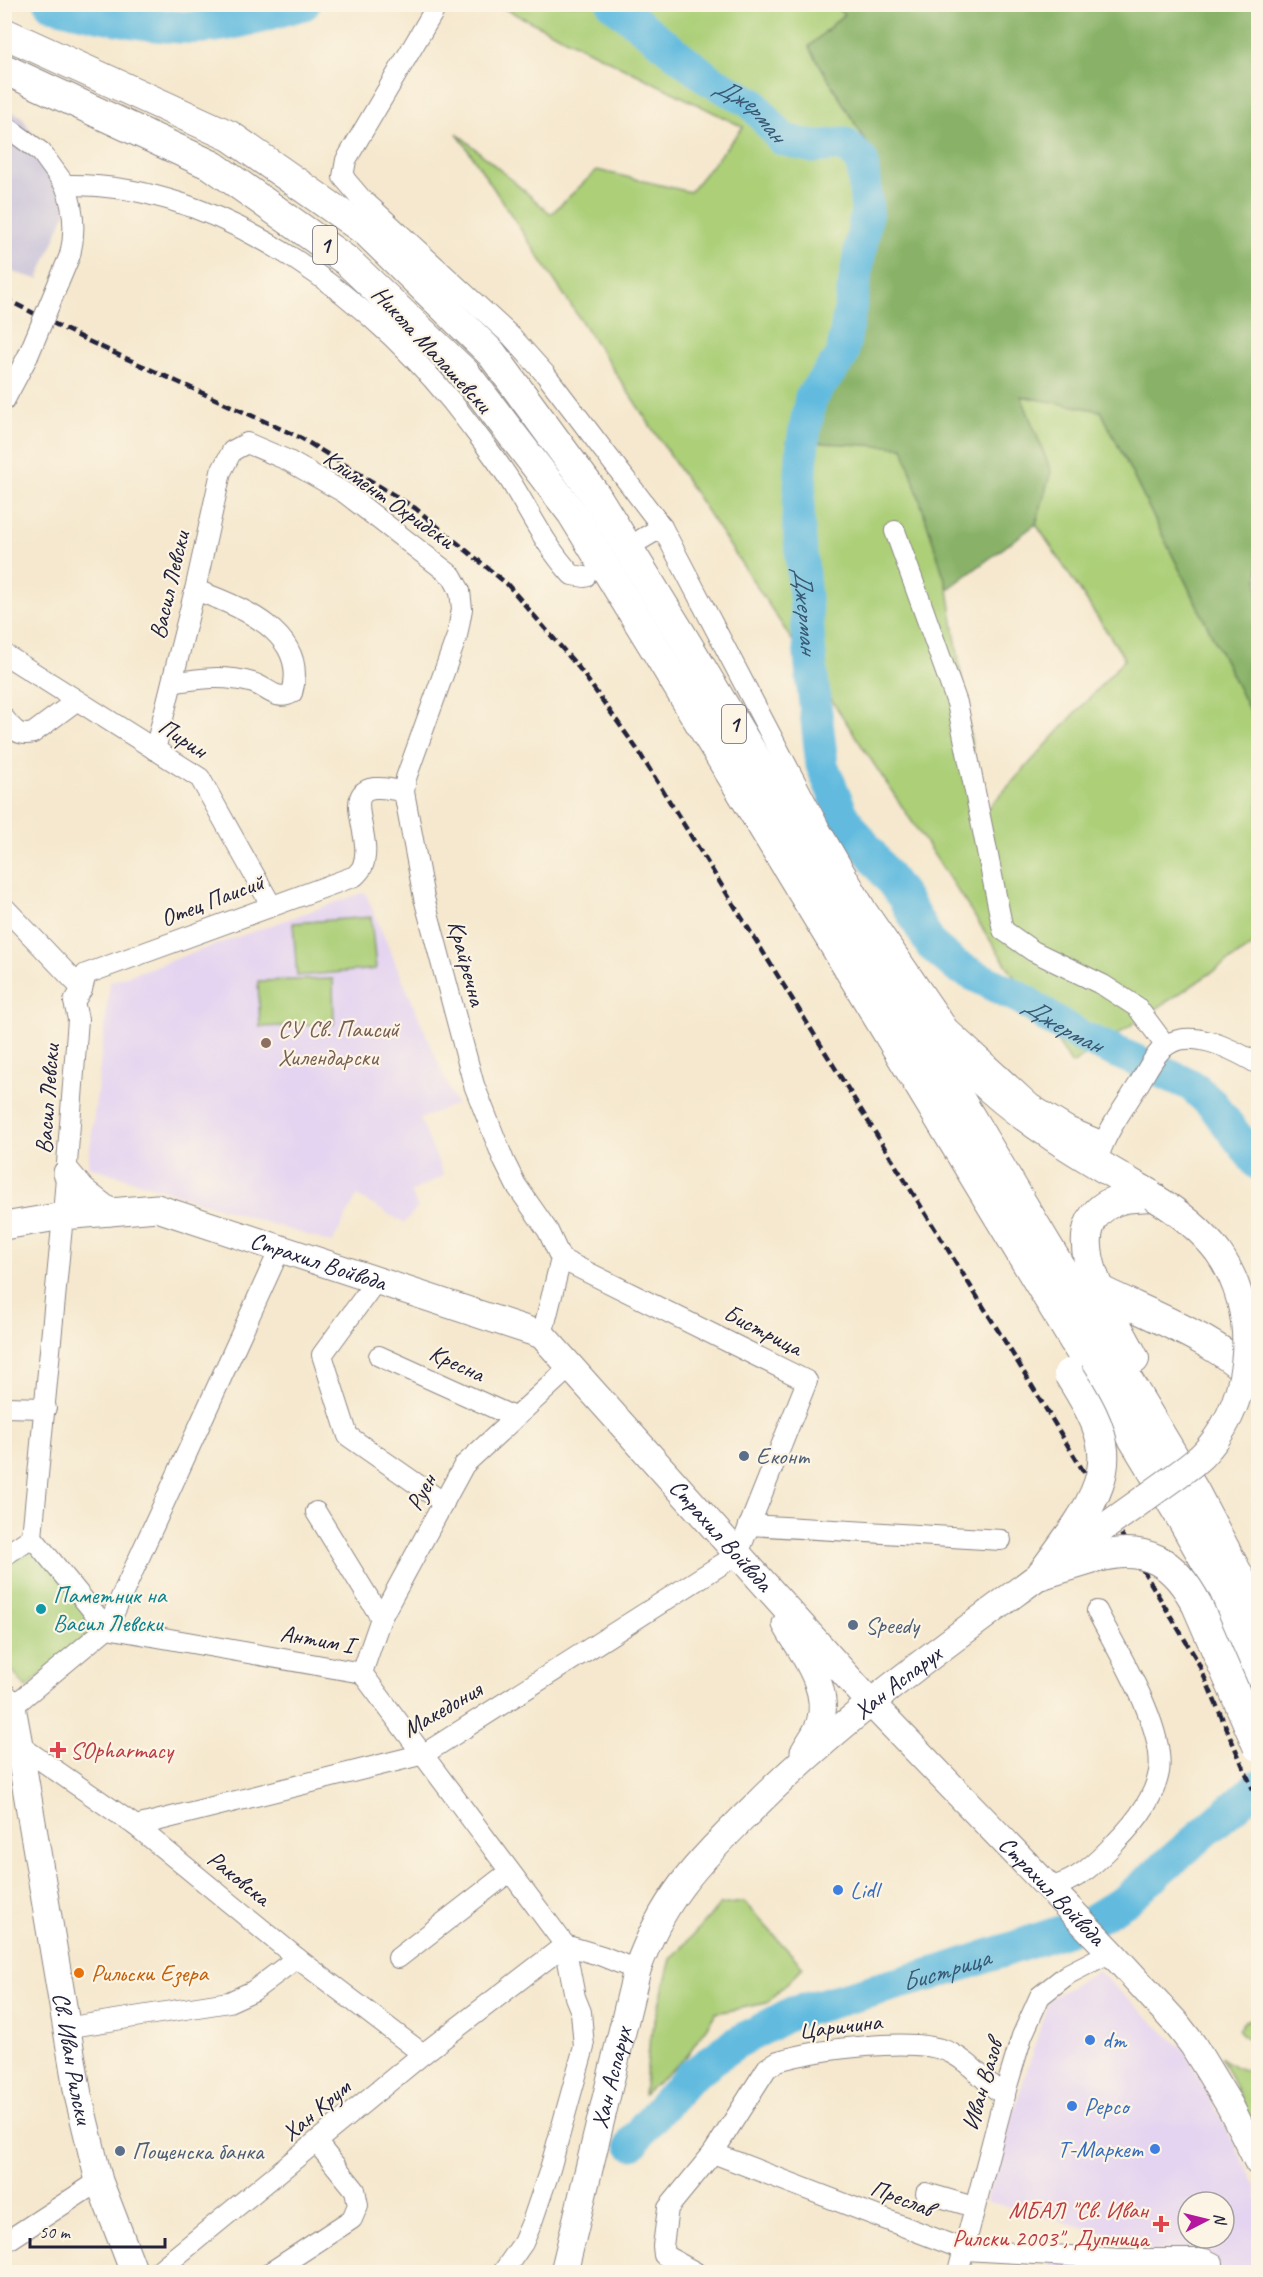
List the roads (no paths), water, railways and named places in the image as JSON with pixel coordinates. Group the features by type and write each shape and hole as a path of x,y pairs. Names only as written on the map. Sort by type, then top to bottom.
{"main road":[{"name":"1","path":"4,33 230,136 366,232 492,354 596,496 1233,1560 1258,1613"},
{"name":"1","path":"4,69 213,166 347,261 465,373 572,513 645,631 1182,1519 1217,1581 1258,1672"},
{"path":"645,631 777,888 1098,1423 1103,1454 1100,1478 1092,1501 1087,1541 1042,1574"},
{"path":"869,952 978,1077 1005,1101 1099,1153 1152,1196"},
{"path":"1099,1153 1101,1195 1099,1210 1087,1232 1085,1243 1089,1266 1233,1560"},
{"path":"1099,1210 1120,1199 1152,1196"},
{"path":"1101,1291 1214,1347 1240,1365 1258,1383"},
{"path":"1087,1541 1160,1560 1185,1584 1197,1605 1258,1746"}],"street":[{"path":"438,4 346,160 343,177 360,197 448,275 532,360 662,527 819,827 867,910 948,1028 1031,1104 1070,1128 1099,1153 1113,1124 1163,1048 1182,1040 1202,1041 1237,1052 1258,1064"},
{"path":"4,125 41,152 57,170 73,209 70,255 28,356 4,401"},
{"name":"Никола Малашевски","path":"65,185 115,186 164,196 197,208 233,224 310,270 359,306 418,364 469,423 516,490 550,550 572,575 585,577"},
{"name":"Васил Левски","path":"155,750 195,590 221,472 232,451 247,443"},
{"name":"Климент Охридски","path":"247,443 287,460 345,493 452,576 460,591"},
{"path":"642,539 662,527"},
{"path":"895,531 957,703 1004,930 1033,951 1103,985 1137,1007 1163,1048"},
{"path":"172,683 204,677 233,678 257,684 274,695 285,697 292,693 295,671 291,657 270,626 249,610 195,590"},
{"name":"Крайречна","path":"460,591 462,609 457,636 406,778 404,792 424,898 474,1085 504,1161 516,1185 549,1231 561,1259"},
{"name":"Пирин","path":"4,654 200,778 271,905"},
{"path":"4,718 15,732 25,735 33,733 76,701"},
{"name":"Отец Паисий","path":"82,989 86,974 355,876 363,866 365,854 358,808 362,794 371,787 383,786 404,792"},
{"path":"4,907 82,989"},
{"name":"Васил Левски","path":"32,1537 67,1173 78,1019 74,1002 82,989"},
{"path":"67,1173 82,1191 110,1212"},
{"path":"1087,1541 1203,1455 1223,1428 1243,1381 1245,1333 1241,1303 1233,1279 1204,1236 1183,1216 1152,1196"},
{"name":"Страхил Войвода","path":"4,1226 63,1216 157,1208 542,1335 870,1702 1102,1943 1193,2045 1230,2106 1258,2162"},
{"path":"7,1703 107,1628 280,1249"},
{"path":"542,1335 561,1259"},
{"name":"Бистрица","path":"561,1259 807,1381 738,1554"},
{"path":"376,1281 322,1355 328,1379 348,1436 444,1503"},
{"name":"Кресна","path":"379,1356 514,1417"},
{"name":"Руен","path":"362,1673 381,1618 464,1465 570,1366"},
{"path":"4,1407 46,1408"},
{"path":"316,1512 381,1618"},
{"path":"749,1525 1001,1540"},
{"path":"4,1556 32,1537 107,1628"},
{"name":"Македония","path":"136,1827 424,1754 738,1554"},
{"name":"Хан Аспарух","path":"567,2267 637,1970 659,1918 689,1872 799,1761 870,1702 1042,1574"},
{"path":"763,1583 815,1676 822,1699 820,1724 799,1761"},
{"path":"1055,1894 1081,1874 1129,1829 1135,1822 1159,1773 1156,1737 1149,1715 1097,1611"},
{"name":"Антим I","path":"107,1628 362,1673 565,1945"},
{"name":"Св. Иван Рилски","path":"7,1703 19,1745 78,2095 99,2181 134,2272"},
{"name":"Раковска","path":"19,1745 136,1827 297,1958 423,2054"},
{"path":"398,1958 509,1872"},
{"name":"Иван Вазов","path":"958,2272 1022,2036 1040,1996 1102,1943"},
{"path":"503,2272 523,2243 532,2222 550,2169 584,2047 581,2012 575,1997 565,1945 637,1970"},
{"name":"Хан Крум","path":"157,2272 423,2054 565,1945"},
{"path":"65,2028 229,2002 253,1991 297,1958"},
{"name":"Царичина","path":"695,2272 664,2255 668,2208 713,2153 767,2068 790,2057 891,2044 925,2045 951,2053 1005,2096"},
{"path":"271,2272 352,2219 358,2205 355,2190 317,2143"},
{"name":"Преслав","path":"713,2153 965,2250 1120,2259 1205,2259 1213,2264 1213,2272"},
{"path":"4,2243 99,2181"},
{"path":"926,2193 974,2207"}],"waterway":[{"name":"Джерман","path":"51,4 128,21 188,27 230,24 304,4"},
{"name":"Джерман","path":"613,4 710,80 752,103 782,139 813,147 845,144 862,161 867,210 842,356 811,397 803,441 798,517 822,765 843,816 903,897 931,945 956,966 1024,1000 1080,1036 1191,1085 1212,1104 1258,1164"},
{"name":"Бистрица","path":"632,2144 644,2127 689,2077 734,2044 792,2013 943,1971 1090,1922 1127,1899 1258,1786"}],"railway":[{"path":"4,298 88,341 301,438 415,508 507,584 579,668 637,749 1017,1361 1197,1660 1258,1801"}],"place":[{"name":"СУ Св. Паисий Хилендарски","path":"266,1043"},
{"name":"Еконт","path":"744,1456"},
{"name":"Паметник на Васил Левски","path":"41,1609"},
{"name":"Speedy","path":"853,1625"},
{"name":"SOpharmacy","path":"58,1750"},
{"name":"Lidl","path":"838,1890"},
{"name":"Рильски Езера","path":"79,1973"},
{"name":"dm","path":"1090,2040"},
{"name":"Pepco","path":"1072,2106"},
{"name":"Т-Маркет","path":"1155,2149"},
{"name":"Пощенска банка","path":"120,2151"},
{"name":"МБАЛ \"Св. Иван Рилски 2003\", Дупница","path":"1161,2224"}]}
